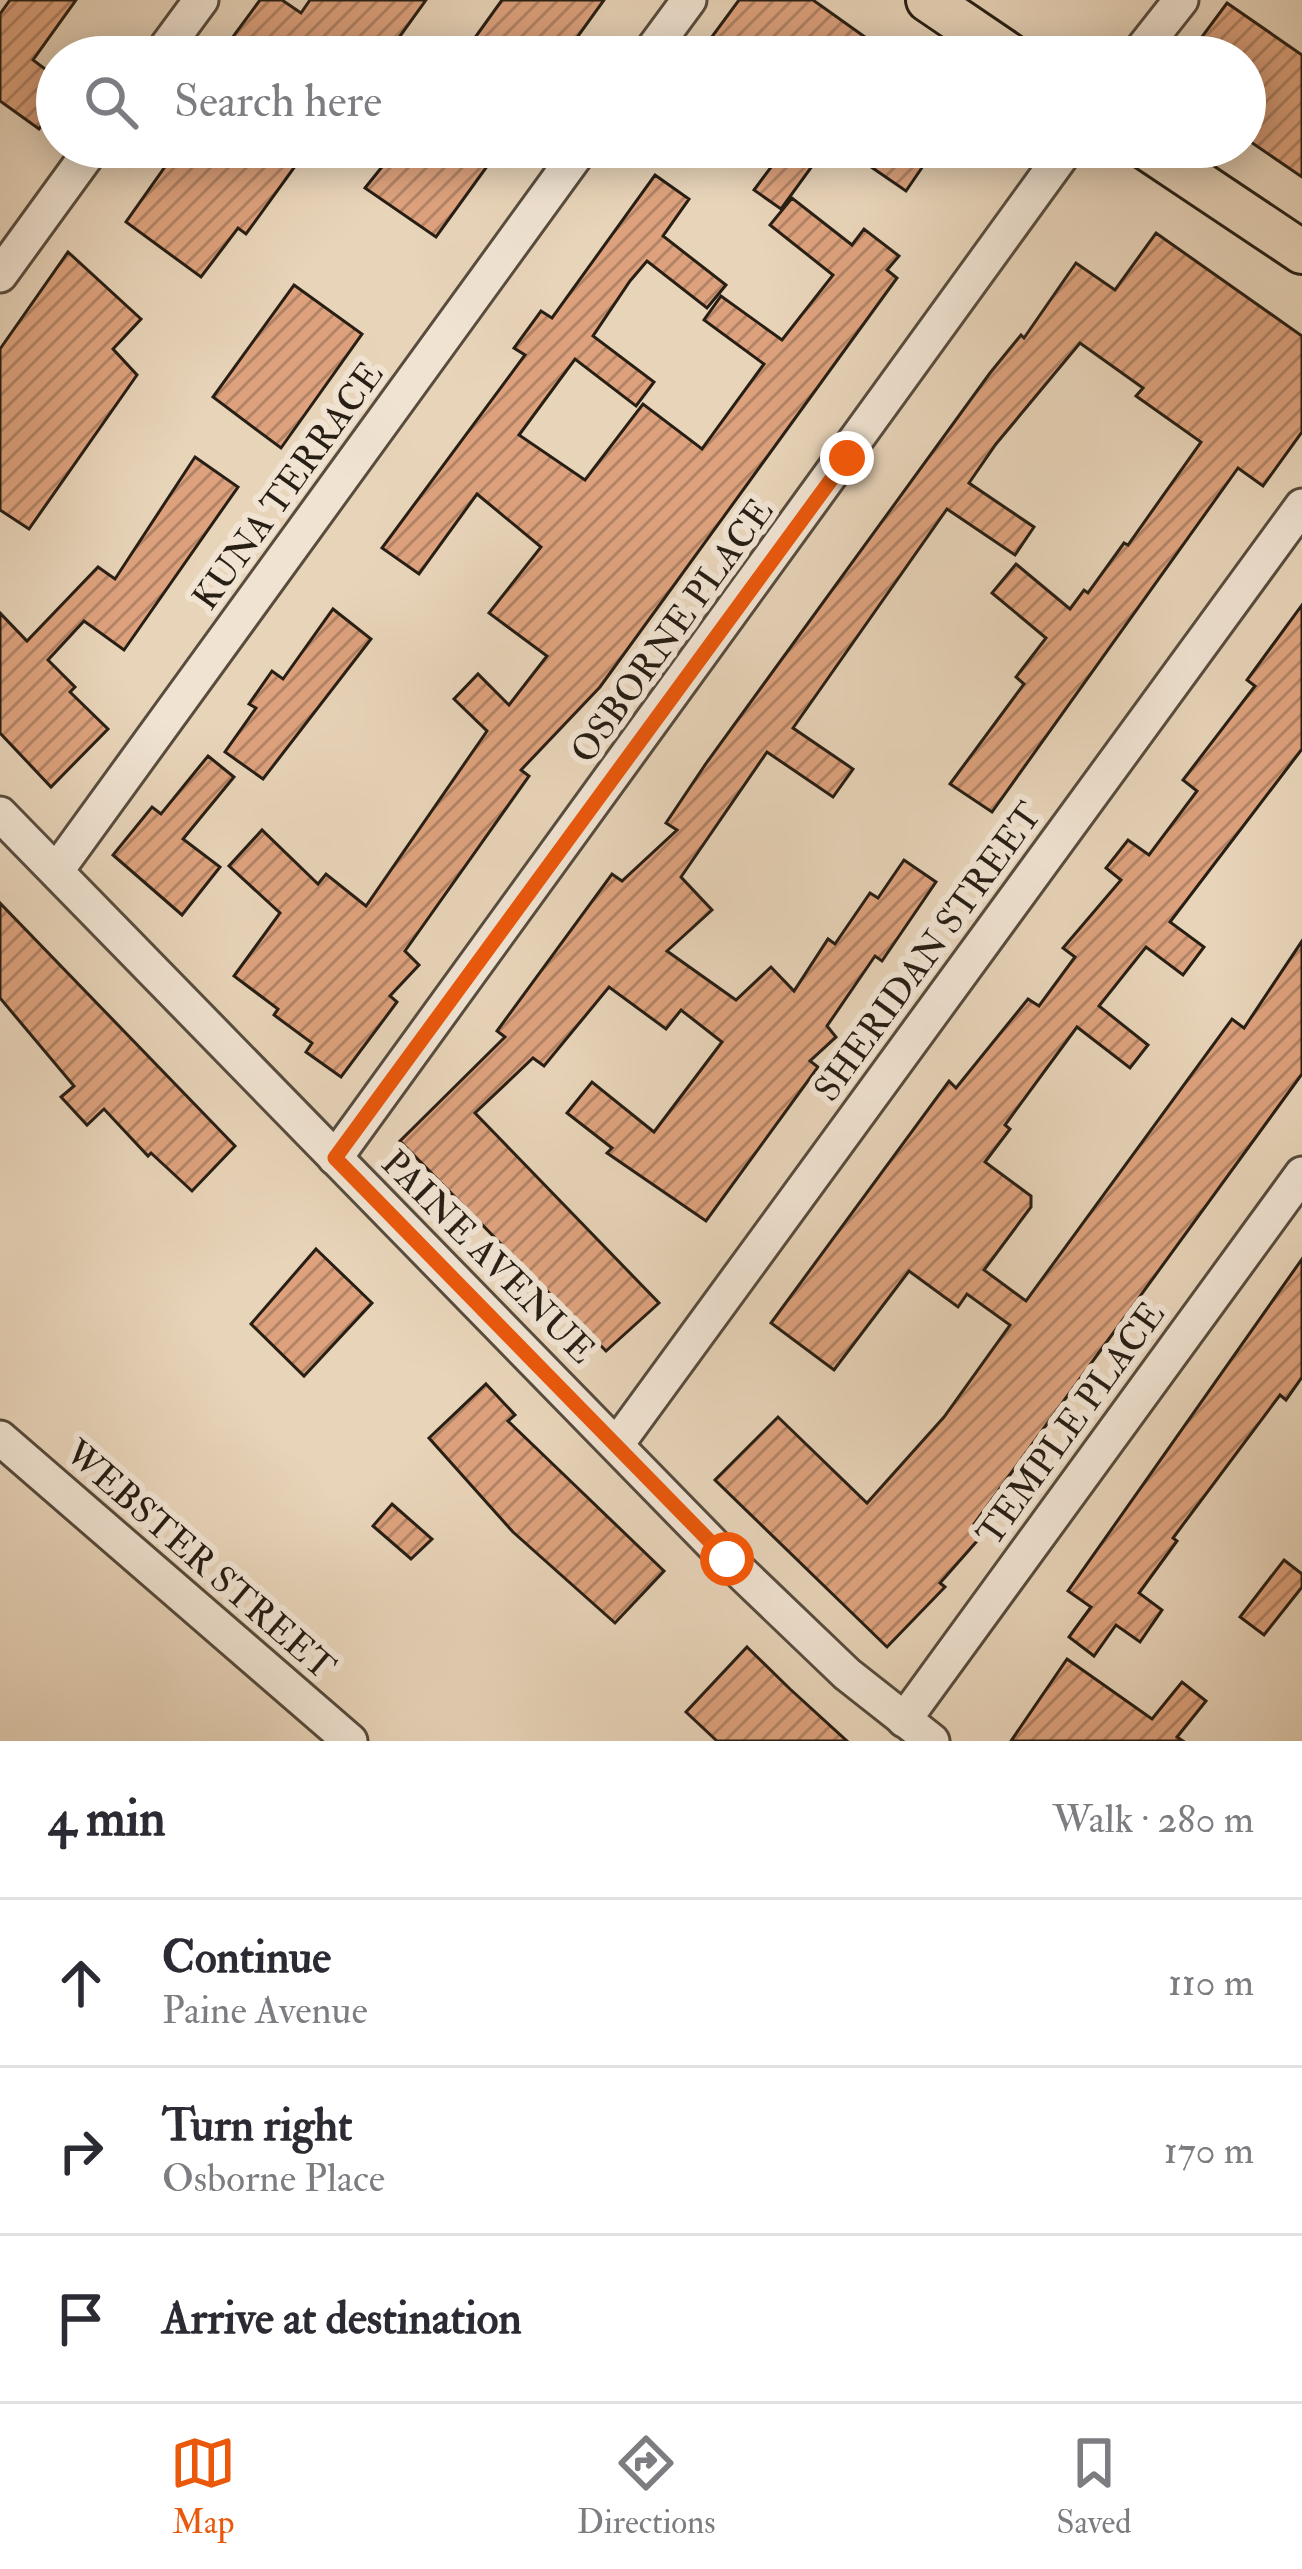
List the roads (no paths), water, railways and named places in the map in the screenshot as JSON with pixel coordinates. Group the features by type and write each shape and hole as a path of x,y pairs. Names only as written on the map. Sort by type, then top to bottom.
{"main road":[{"path":"928,0 981,36"},
{"path":"1176,168 1302,252"}],"street":[{"path":"174,36 201,0"},
{"path":"662,36 689,0"},
{"path":"1153,36 1181,0"},
{"path":"0,275 78,168"},
{"name":"KUNA TERRACE","path":"57,870 567,168"},
{"name":"OSBORNE PLACE","path":"335,1158 1053,168"},
{"name":"SHERIDAN STREET","path":"616,1444 1302,506"},
{"name":"PAINE AVENUE","path":"0,814 727,1559 847,1674 932,1741"},
{"name":"TEMPLE PLACE","path":"904,1720 1302,1174"},
{"name":"WEBSTER STREET","path":"0,1438 350,1741"}]}
